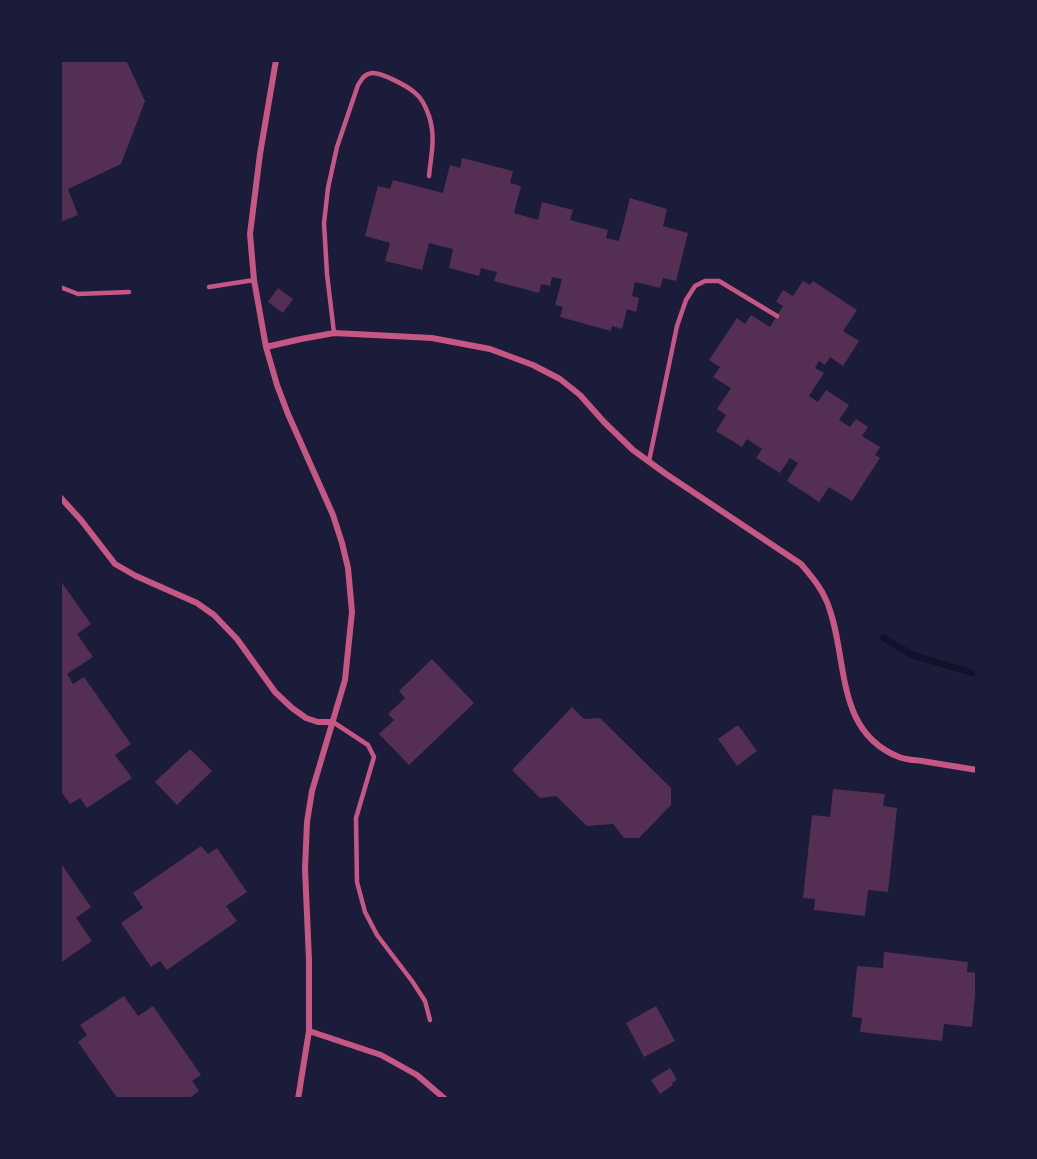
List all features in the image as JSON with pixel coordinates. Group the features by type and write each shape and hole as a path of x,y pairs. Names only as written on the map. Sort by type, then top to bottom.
{"street":[{"path":"276,60 260,154 250,234 254,280 266,347 277,385 333,515 342,543 348,568 352,612 345,680 312,791 307,822 305,869 309,1031 298,1099"},
{"path":"266,347 334,333 432,338 490,349 533,365 560,379 580,395 633,450 801,564 816,581 827,601 835,626 851,709 861,729 880,747 901,758 977,770"},
{"path":"60,497 115,564 136,576 197,603 214,615 237,639 275,692 292,708 306,718 318,722 333,722"},
{"path":"309,1031 381,1054 417,1076 445,1099"}],"lane":[{"path":"334,333 324,224 328,188 337,147 358,85 364,76 373,73 389,78 414,92 424,104 430,118 434,140 429,176"},
{"path":"209,287 254,280"},
{"path":"649,461 677,326 686,300 695,286 705,281 719,280 777,315"},
{"path":"60,287 78,294 129,292"},
{"path":"333,722 368,745 374,757 356,818 357,882 365,912 377,935 425,1001 430,1020"}],"building":[{"path":"60,60 126,60 145,101 121,164 68,189 78,215 60,222"},
{"path":"462,158 513,171 510,183 521,186 514,213 538,220 542,202 573,210 570,220 608,230 606,238 619,241 630,198 667,209 663,226 688,233 676,281 663,278 660,288 635,282 632,296 639,298 636,312 627,309 622,329 612,326 611,331 560,317 563,307 555,305 562,279 552,277 550,286 541,284 539,293 494,281 497,272 481,268 479,276 449,268 453,249 429,243 422,270 385,261 390,243 365,236 378,186 390,189 393,180 443,193 450,165 460,168"},
{"path":"803,281 810,285 813,281 857,310 843,331 859,341 843,366 830,357 825,365 819,361 815,368 824,373 809,396 818,402 826,390 849,405 839,420 850,427 856,419 868,427 862,436 880,447 875,455 880,458 852,501 829,487 819,502 787,481 798,463 790,458 780,473 756,458 762,449 747,439 742,447 716,431 726,415 717,409 731,388 713,377 720,367 709,360 737,318 745,324 751,315 770,327 783,306 776,302 783,290 793,296"},
{"path":"278,288 293,299 283,313 268,302"},
{"path":"60,580 91,624 77,634 93,657 67,674 73,684 84,677 131,744 115,755 132,778 87,808 80,798 70,804 60,790"},
{"path":"432,659 474,703 409,765 379,734 394,720 388,714 405,698 399,691"},
{"path":"572,707 584,719 600,718 671,788 671,805 639,838 624,838 613,824 587,826 556,796 540,798 512,770"},
{"path":"738,725 757,751 737,766 718,739"},
{"path":"190,749 212,771 177,805 155,782"},
{"path":"833,789 885,794 883,806 897,808 888,892 868,890 865,916 814,910 815,899 803,898 812,815 830,817"},
{"path":"201,846 208,854 217,848 247,892 226,906 237,921 167,970 160,961 151,967 121,923 143,908 133,893"},
{"path":"60,862 91,907 76,918 92,941 60,963"},
{"path":"884,952 968,962 967,972 977,973 972,1027 944,1024 942,1041 860,1032 862,1018 852,1017 857,966 883,968"},
{"path":"124,996 138,1016 153,1006 201,1075 192,1081 199,1091 188,1099 118,1099 78,1042 87,1035 80,1025"},
{"path":"656,1006 675,1041 644,1057 626,1023"},
{"path":"670,1068 677,1080 660,1094 651,1080"}],"waterway":[{"path":"884,638 912,655 977,674"}]}
